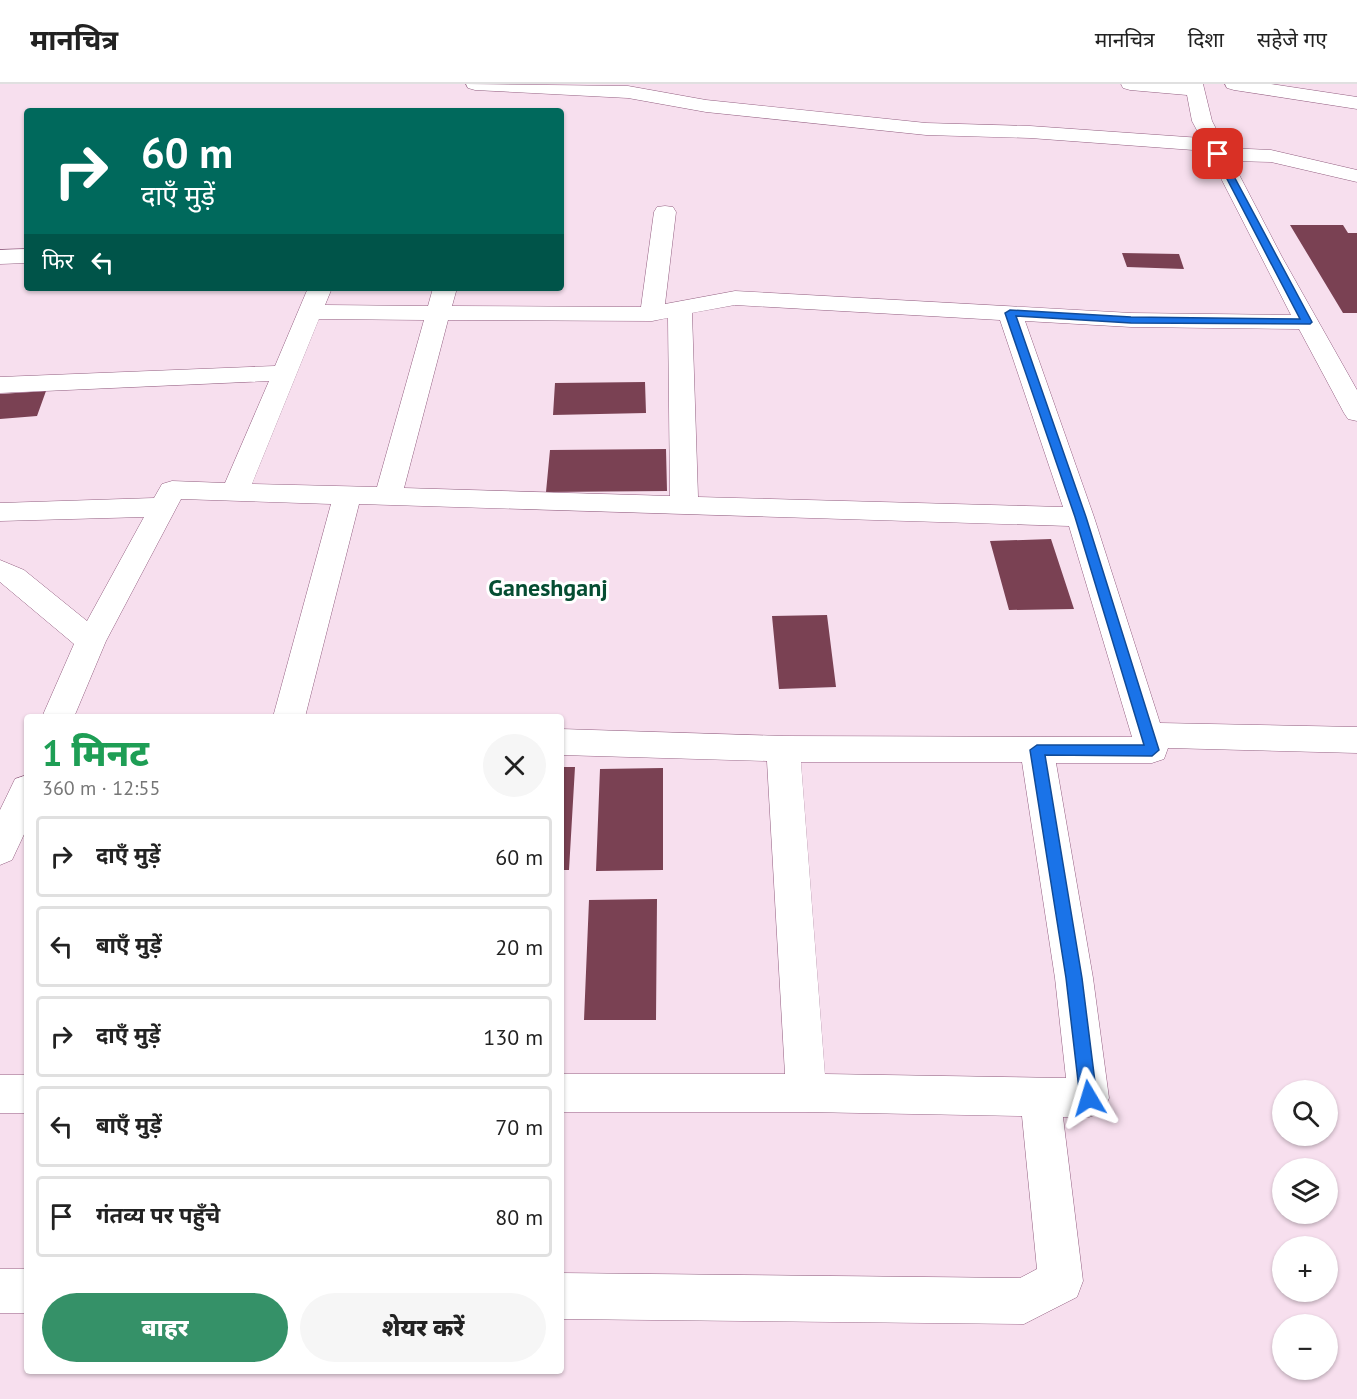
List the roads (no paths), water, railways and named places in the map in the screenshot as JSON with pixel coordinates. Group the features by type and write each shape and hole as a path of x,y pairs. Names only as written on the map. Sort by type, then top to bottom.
{"street":[{"path":"475,84 490,94 628,92 706,106 926,129 1030,132 1216,150 1271,156 1357,176"},
{"path":"1130,84 1194,87 1202,121 1216,150 1357,413"},
{"path":"1234,84 1357,102"},
{"path":"652,314 665,212"},
{"path":"0,257 24,256"},
{"path":"235,492 319,291"},
{"path":"388,498 444,291"},
{"path":"310,312 652,314 735,298 1131,320 1307,322"},
{"path":"680,309 684,506"},
{"path":"564,742 783,749 1152,750 1080,517 1010,313"},
{"path":"0,385 285,373"},
{"path":"59,714 91,641 172,490 1080,517"},
{"path":"290,714 347,497"},
{"path":"0,512 163,507"},
{"path":"0,570 14,577 91,641"},
{"path":"1148,735 1357,740"},
{"path":"783,749 806,1093"},
{"path":"564,1094 806,1093 1089,1098 1074,978 1037,750"},
{"path":"0,850 24,795"},
{"path":"0,1094 24,1094"},
{"path":"564,1296 1024,1301 1061,1281 1040,1097"},
{"path":"0,1291 24,1291"}],"district":[{"name":"Ganeshganj","path":"548,587"}]}
